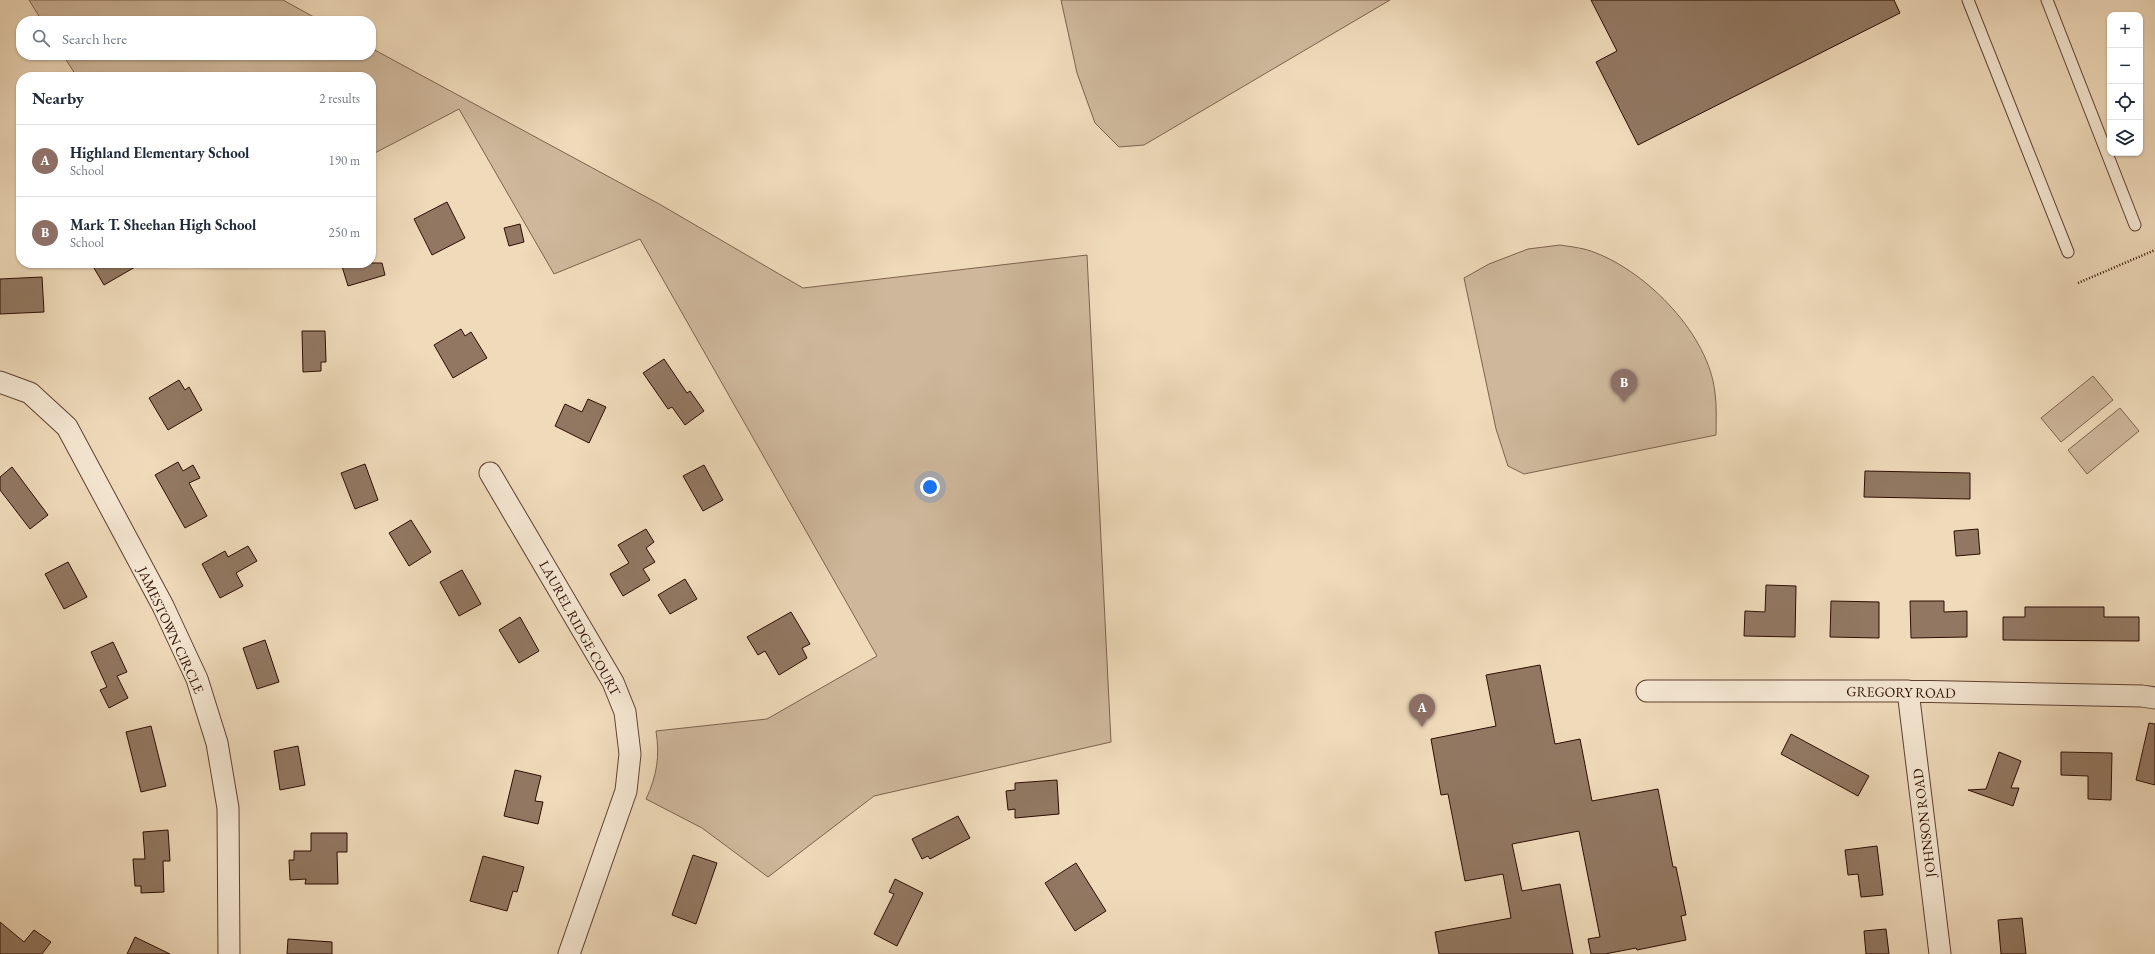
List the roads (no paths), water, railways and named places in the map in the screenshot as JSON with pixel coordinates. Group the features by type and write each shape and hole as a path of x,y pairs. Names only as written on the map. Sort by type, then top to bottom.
{"street":[{"name":"JAMESTOWN CIRCLE","path":"0,382 30,393 67,427 163,606 197,679 217,743 228,808 229,954"},
{"name":"LAUREL RIDGE COURT","path":"490,473 613,682 625,712 630,754 626,791 569,954"},
{"name":"GREGORY ROAD","path":"1647,691 1908,691 2142,696 2155,698"},
{"name":"JOHNSON ROAD","path":"1908,691 1940,954"}],"lane":[{"path":"1968,0 2068,252"},
{"path":"2047,0 2135,225"}],"place":[{"name":"Mark T. Sheehan High School","path":"1624,402"},
{"name":"Highland Elementary School","path":"1422,727"}]}
